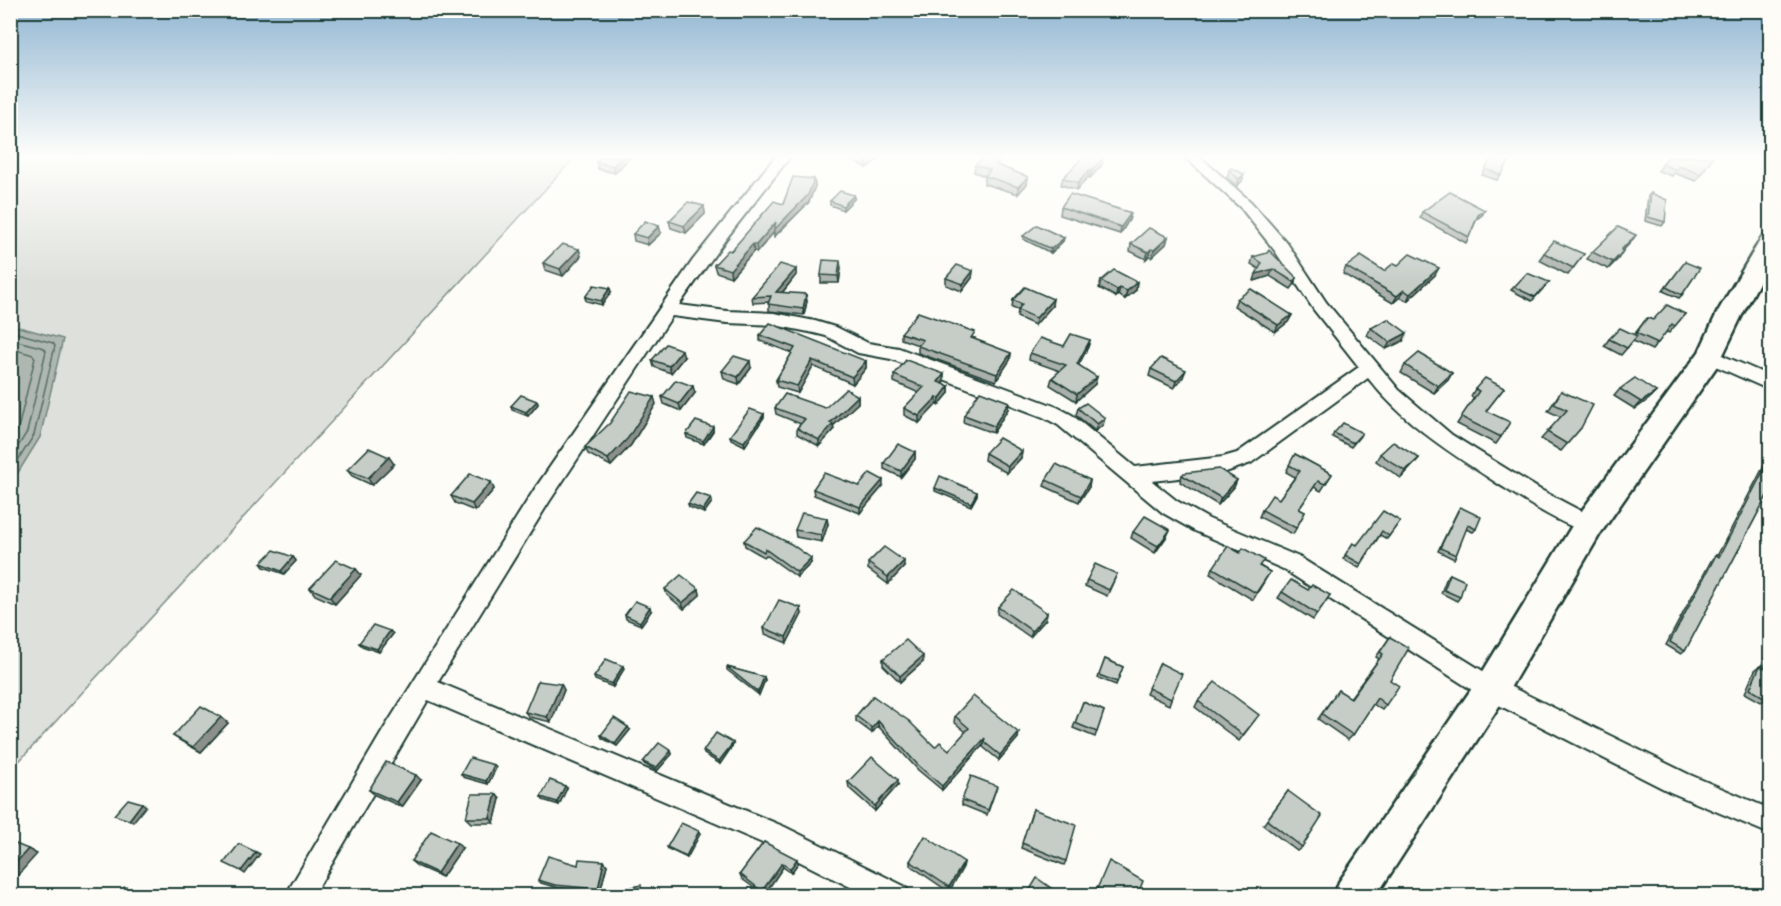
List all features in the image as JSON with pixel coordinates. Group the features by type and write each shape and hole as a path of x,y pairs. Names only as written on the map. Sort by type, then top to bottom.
{"main road":[{"path":"1353,896 1491,689 1589,525 1710,356 1730,313 1770,242"}],"street":[{"path":"298,896 526,521 667,309 706,254 749,199"},
{"path":"1240,199 1281,247 1320,306 1392,395 1445,440 1532,495 1589,525"},
{"path":"667,309 796,322 832,332 864,349 893,353 1050,412 1065,420 1170,507 1202,525 1291,563 1491,689 1679,783 1770,822"},
{"path":"1710,356 1770,384"},
{"path":"1133,475 1223,465 1244,458 1370,368"},
{"path":"423,687 776,836 897,896"}],"shaded area":[{"path":"11,199 536,199 11,770 10,484 40,437 62,339 11,325"}],"water":[{"path":"11,325 63,339 40,437 11,484"}],"building":[{"path":"785,199 804,199 774,230 776,222 756,245 753,244 730,270 714,265 728,250 731,251 774,201 783,204"},
{"path":"832,199 850,199 843,206 830,201"},
{"path":"1066,199 1087,199 1131,213 1121,227 1061,207"},
{"path":"1440,199 1464,199 1485,210 1478,215 1469,237 1422,212"},
{"path":"1650,199 1667,200 1665,222 1648,217"},
{"path":"688,202 704,206 684,226 669,221"},
{"path":"645,221 659,226 647,238 633,234"},
{"path":"1037,225 1064,238 1051,249 1023,236"},
{"path":"1618,227 1636,235 1613,262 1592,252"},
{"path":"1149,228 1168,237 1154,250 1151,249 1148,252 1131,244"},
{"path":"1554,241 1584,254 1573,268 1544,253"},
{"path":"562,244 579,249 560,269 543,263"},
{"path":"1269,250 1297,278 1294,282 1273,269 1256,274 1262,263 1253,257 1267,253"},
{"path":"1410,254 1439,268 1410,294 1404,290 1397,296 1346,267 1361,256 1384,271 1394,263 1398,265"},
{"path":"823,260 840,261 838,276 821,275"},
{"path":"1685,262 1700,268 1682,295 1666,287"},
{"path":"780,264 796,269 776,292 806,294 803,309 768,304 771,296 752,297"},
{"path":"957,265 973,271 963,284 946,278"},
{"path":"1114,270 1137,282 1127,291 1120,288 1117,290 1101,281"},
{"path":"1527,273 1549,282 1535,297 1514,287"},
{"path":"594,285 610,288 601,301 585,297"},
{"path":"1025,287 1053,299 1036,318 1018,310 1022,304 1013,300"},
{"path":"1251,289 1292,315 1278,325 1237,299"},
{"path":"1667,305 1685,314 1675,326 1672,324 1658,343 1636,333 1647,318 1653,320"},
{"path":"918,312 975,332 971,338 1011,353 997,374 918,346 923,340 901,333"},
{"path":"1388,319 1407,333 1390,342 1371,328"},
{"path":"770,323 866,361 852,377 812,360 797,386 776,380 795,348 760,335"},
{"path":"1620,328 1637,336 1627,348 1609,339"},
{"path":"1071,334 1090,340 1077,364 1097,377 1077,394 1052,378 1066,365 1030,353 1040,338 1064,346"},
{"path":"666,344 682,350 669,366 652,360"},
{"path":"1419,353 1452,373 1438,386 1405,365"},
{"path":"734,356 750,361 738,377 722,371"},
{"path":"1161,358 1186,370 1176,381 1151,369"},
{"path":"906,360 944,374 938,382 949,386 940,398 937,397 919,416 904,408 924,387 894,375"},
{"path":"1485,378 1504,388 1486,411 1510,422 1501,437 1461,417 1479,391 1475,389"},
{"path":"1635,378 1656,392 1641,402 1620,389"},
{"path":"676,380 693,386 679,404 662,397"},
{"path":"846,389 858,396 830,423 833,424 819,440 797,428 805,419 775,408 785,394 825,408"},
{"path":"631,391 654,397 628,438 608,459 585,447 610,423"},
{"path":"980,391 1009,402 994,426 964,415"},
{"path":"1561,391 1593,405 1581,428 1567,444 1547,432 1567,410 1554,404"},
{"path":"521,395 537,401 526,412 511,406"},
{"path":"1086,403 1105,418 1097,424 1078,408"},
{"path":"750,409 764,414 744,442 730,436"},
{"path":"696,421 713,427 703,441 686,434"},
{"path":"1343,423 1362,433 1353,443 1334,433"},
{"path":"999,438 1022,451 1008,466 985,453"},
{"path":"1393,442 1419,458 1405,471 1380,454"},
{"path":"898,444 915,452 901,471 884,463"},
{"path":"369,448 389,457 368,478 347,470"},
{"path":"1295,454 1332,474 1325,484 1318,481 1299,509 1305,512 1296,528 1262,510 1272,495 1279,499 1300,471 1289,465"},
{"path":"1770,458 1770,490 1685,651 1670,642 1716,555 1719,557"},
{"path":"1056,464 1090,480 1081,496 1046,480"},
{"path":"1219,469 1237,480 1221,498 1182,475 1184,473"},
{"path":"824,473 859,486 870,473 883,480 860,507 813,489"},
{"path":"470,474 491,482 472,504 451,496"},
{"path":"940,476 977,492 971,503 935,488"},
{"path":"696,493 711,498 703,510 688,504"},
{"path":"1460,507 1481,517 1476,529 1468,525 1456,555 1440,548"},
{"path":"1383,511 1400,521 1389,536 1382,531 1361,564 1345,555 1353,543 1357,545"},
{"path":"802,513 827,518 821,535 795,530"},
{"path":"1145,516 1170,530 1158,546 1133,532"},
{"path":"757,527 791,544 811,558 797,572 765,549 764,552 744,541"},
{"path":"1228,546 1240,553 1243,548 1264,560 1259,566 1270,572 1256,593 1213,568"},
{"path":"884,547 904,561 888,577 868,563"},
{"path":"274,550 293,557 281,571 261,563"},
{"path":"336,560 356,569 330,597 310,588"},
{"path":"1095,564 1117,574 1109,590 1087,580"},
{"path":"1450,574 1465,581 1460,597 1444,590"},
{"path":"681,575 699,589 682,603 665,589"},
{"path":"1291,580 1308,590 1312,585 1330,595 1317,614 1282,592"},
{"path":"1014,590 1047,613 1032,631 998,607"},
{"path":"779,600 801,608 786,637 764,628"},
{"path":"635,601 650,607 640,622 625,615"},
{"path":"373,625 390,631 377,649 359,643"},
{"path":"1390,637 1409,648 1390,680 1399,686 1386,705 1377,698 1353,735 1322,714 1338,690 1351,698 1383,654 1380,652"},
{"path":"906,640 923,656 900,676 883,659"},
{"path":"1770,653 1770,689 1767,699 1750,689 1760,666 1764,668"},
{"path":"606,659 623,666 612,684 594,677"},
{"path":"1105,659 1123,667 1117,682 1099,675"},
{"path":"1160,663 1182,674 1171,699 1148,688"},
{"path":"727,667 764,677 758,692"},
{"path":"538,681 561,684 547,717 525,712"},
{"path":"1215,682 1259,715 1243,735 1198,701"},
{"path":"873,696 909,721 935,747 940,742 949,750 969,728 955,716 973,696 1019,733 1000,755 984,742 985,738 942,786 918,765 878,721 872,728 856,716"},
{"path":"1083,702 1104,711 1097,732 1075,723"},
{"path":"201,706 221,717 193,747 173,736"},
{"path":"614,718 628,727 615,744 601,735"},
{"path":"716,733 733,743 719,761 703,751"},
{"path":"659,743 671,751 656,768 643,762"},
{"path":"872,757 898,780 875,806 848,782"},
{"path":"470,758 494,765 486,781 461,774"},
{"path":"386,762 416,775 397,802 369,790"},
{"path":"971,776 997,786 988,810 962,800"},
{"path":"550,780 565,786 557,802 541,797"},
{"path":"1288,791 1322,816 1302,847 1267,820"},
{"path":"472,794 496,794 490,818 466,818"},
{"path":"128,799 142,803 129,820 114,815"},
{"path":"1033,809 1076,825 1066,861 1022,843"},
{"path":"681,823 699,831 686,856 667,847"},
{"path":"431,831 457,843 437,873 411,861"},
{"path":"925,836 964,862 949,887 910,861"},
{"path":"764,842 797,859 790,869 782,863 762,891 740,874"},
{"path":"10,843 28,849 10,869"},
{"path":"239,844 256,852 241,871 224,863"},
{"path":"548,856 578,865 579,859 604,861 598,889 555,885 538,880"},
{"path":"1109,861 1143,881 1137,896 1094,896"},
{"path":"1037,878 1058,893 1056,896 1026,896"},
{"path":"641,885 642,896 617,896 617,891"},
{"path":"125,887 149,895 120,896"}]}
